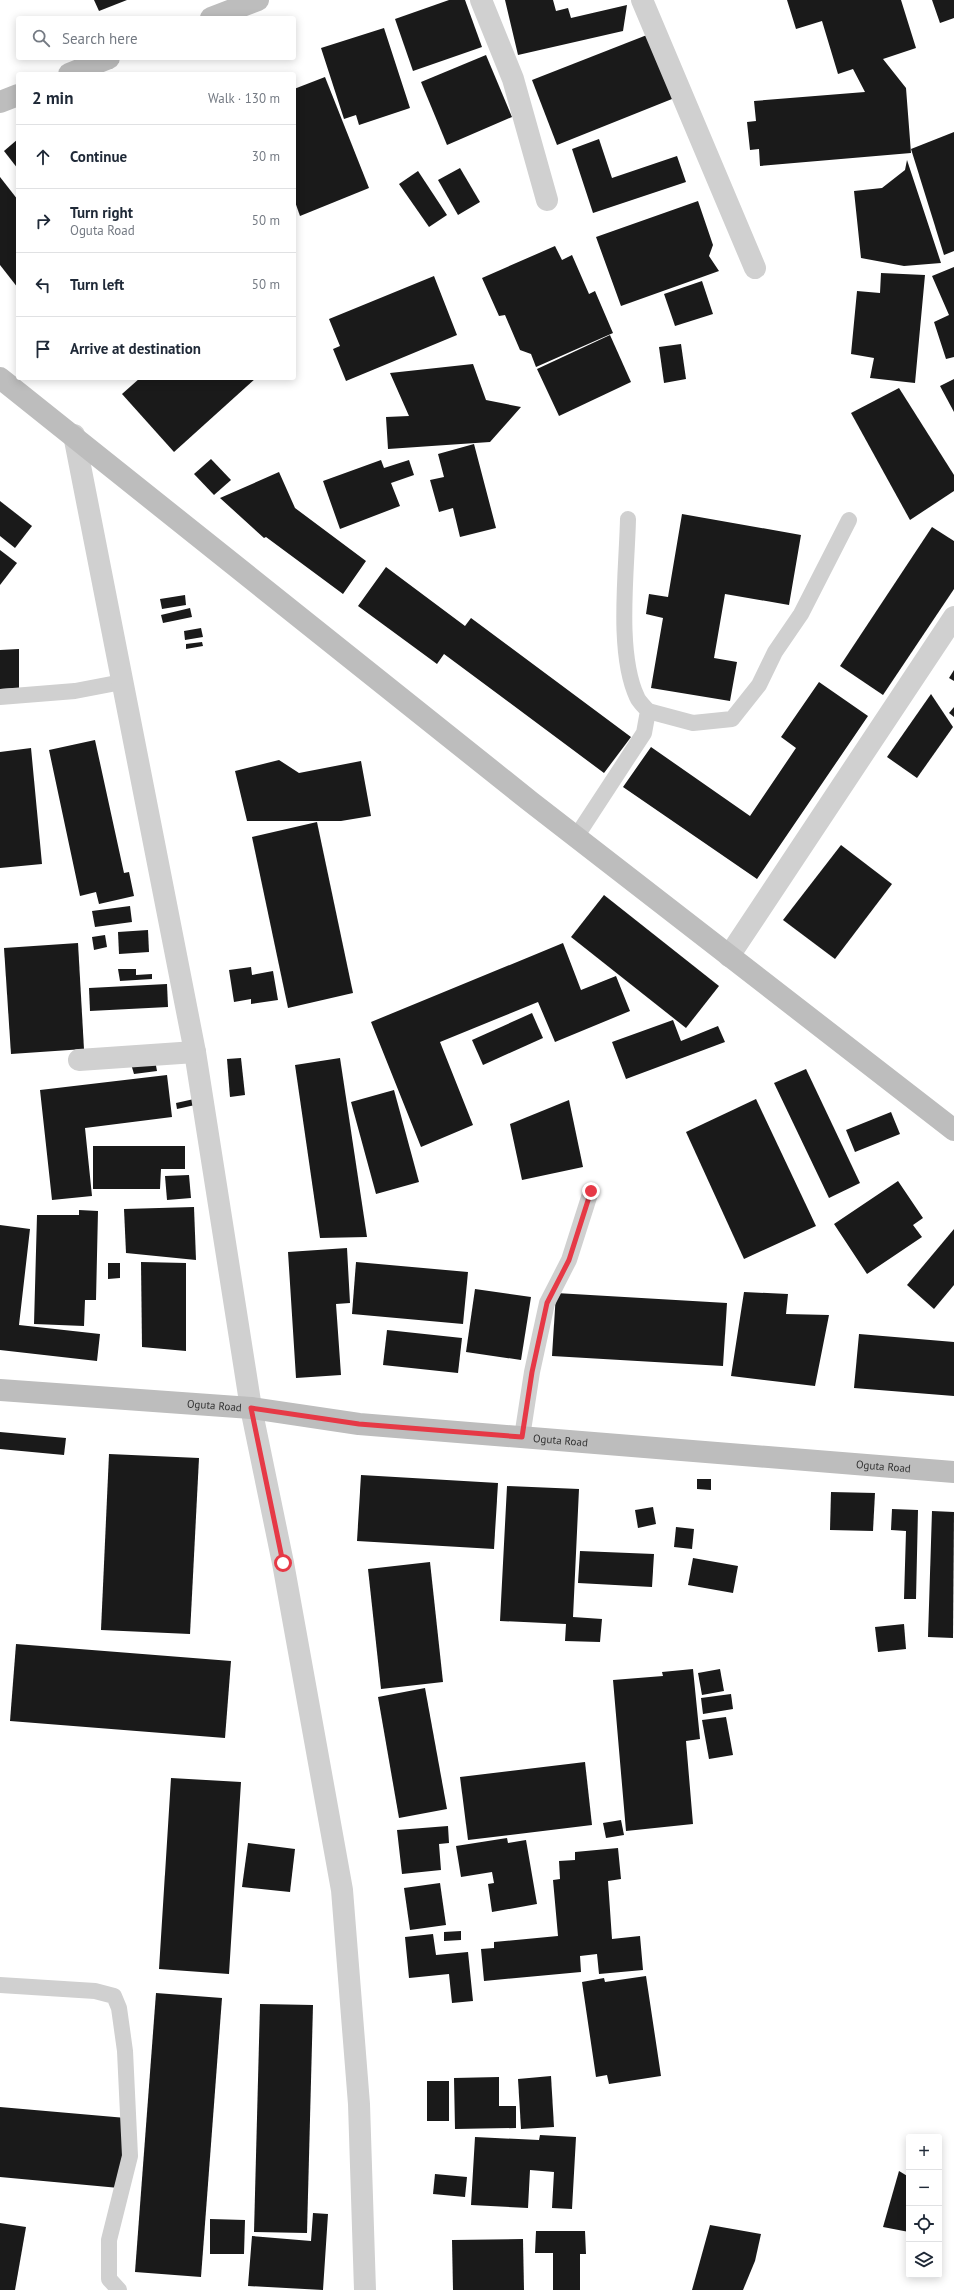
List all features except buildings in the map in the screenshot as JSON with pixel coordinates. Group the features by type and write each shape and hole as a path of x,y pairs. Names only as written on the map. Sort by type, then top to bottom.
{"street":[{"path":"216,16 258,0"},
{"path":"481,0 512,79 547,200"},
{"path":"642,0 756,268"},
{"path":"74,72 104,60"},
{"path":"0,102 16,96"},
{"path":"0,378 74,435 576,837 954,1130"},
{"path":"74,435 195,1052 251,1408 283,1563 342,1890 359,2104 365,2290"},
{"path":"729,956 954,617"},
{"path":"79,1060 195,1052"},
{"name":"Oguta Road","path":"0,1390 251,1408 359,1424 954,1472"}],"lane":[{"path":"628,519 625,627 628,670 637,698 648,711 693,723 732,719 758,685 775,652 801,614 849,520"},
{"path":"0,698 75,691 122,682"},
{"path":"576,837 644,732 648,711"},
{"path":"522,1437 532,1372 547,1303 569,1260 591,1191"},
{"path":"0,1984 95,1990 114,1996 119,2008 125,2051 130,2156 109,2240 110,2279 119,2290"}],"route":[{"path":"283,1563 251,1408 359,1424 522,1437 540,1329 547,1303 569,1260 591,1191"}]}
